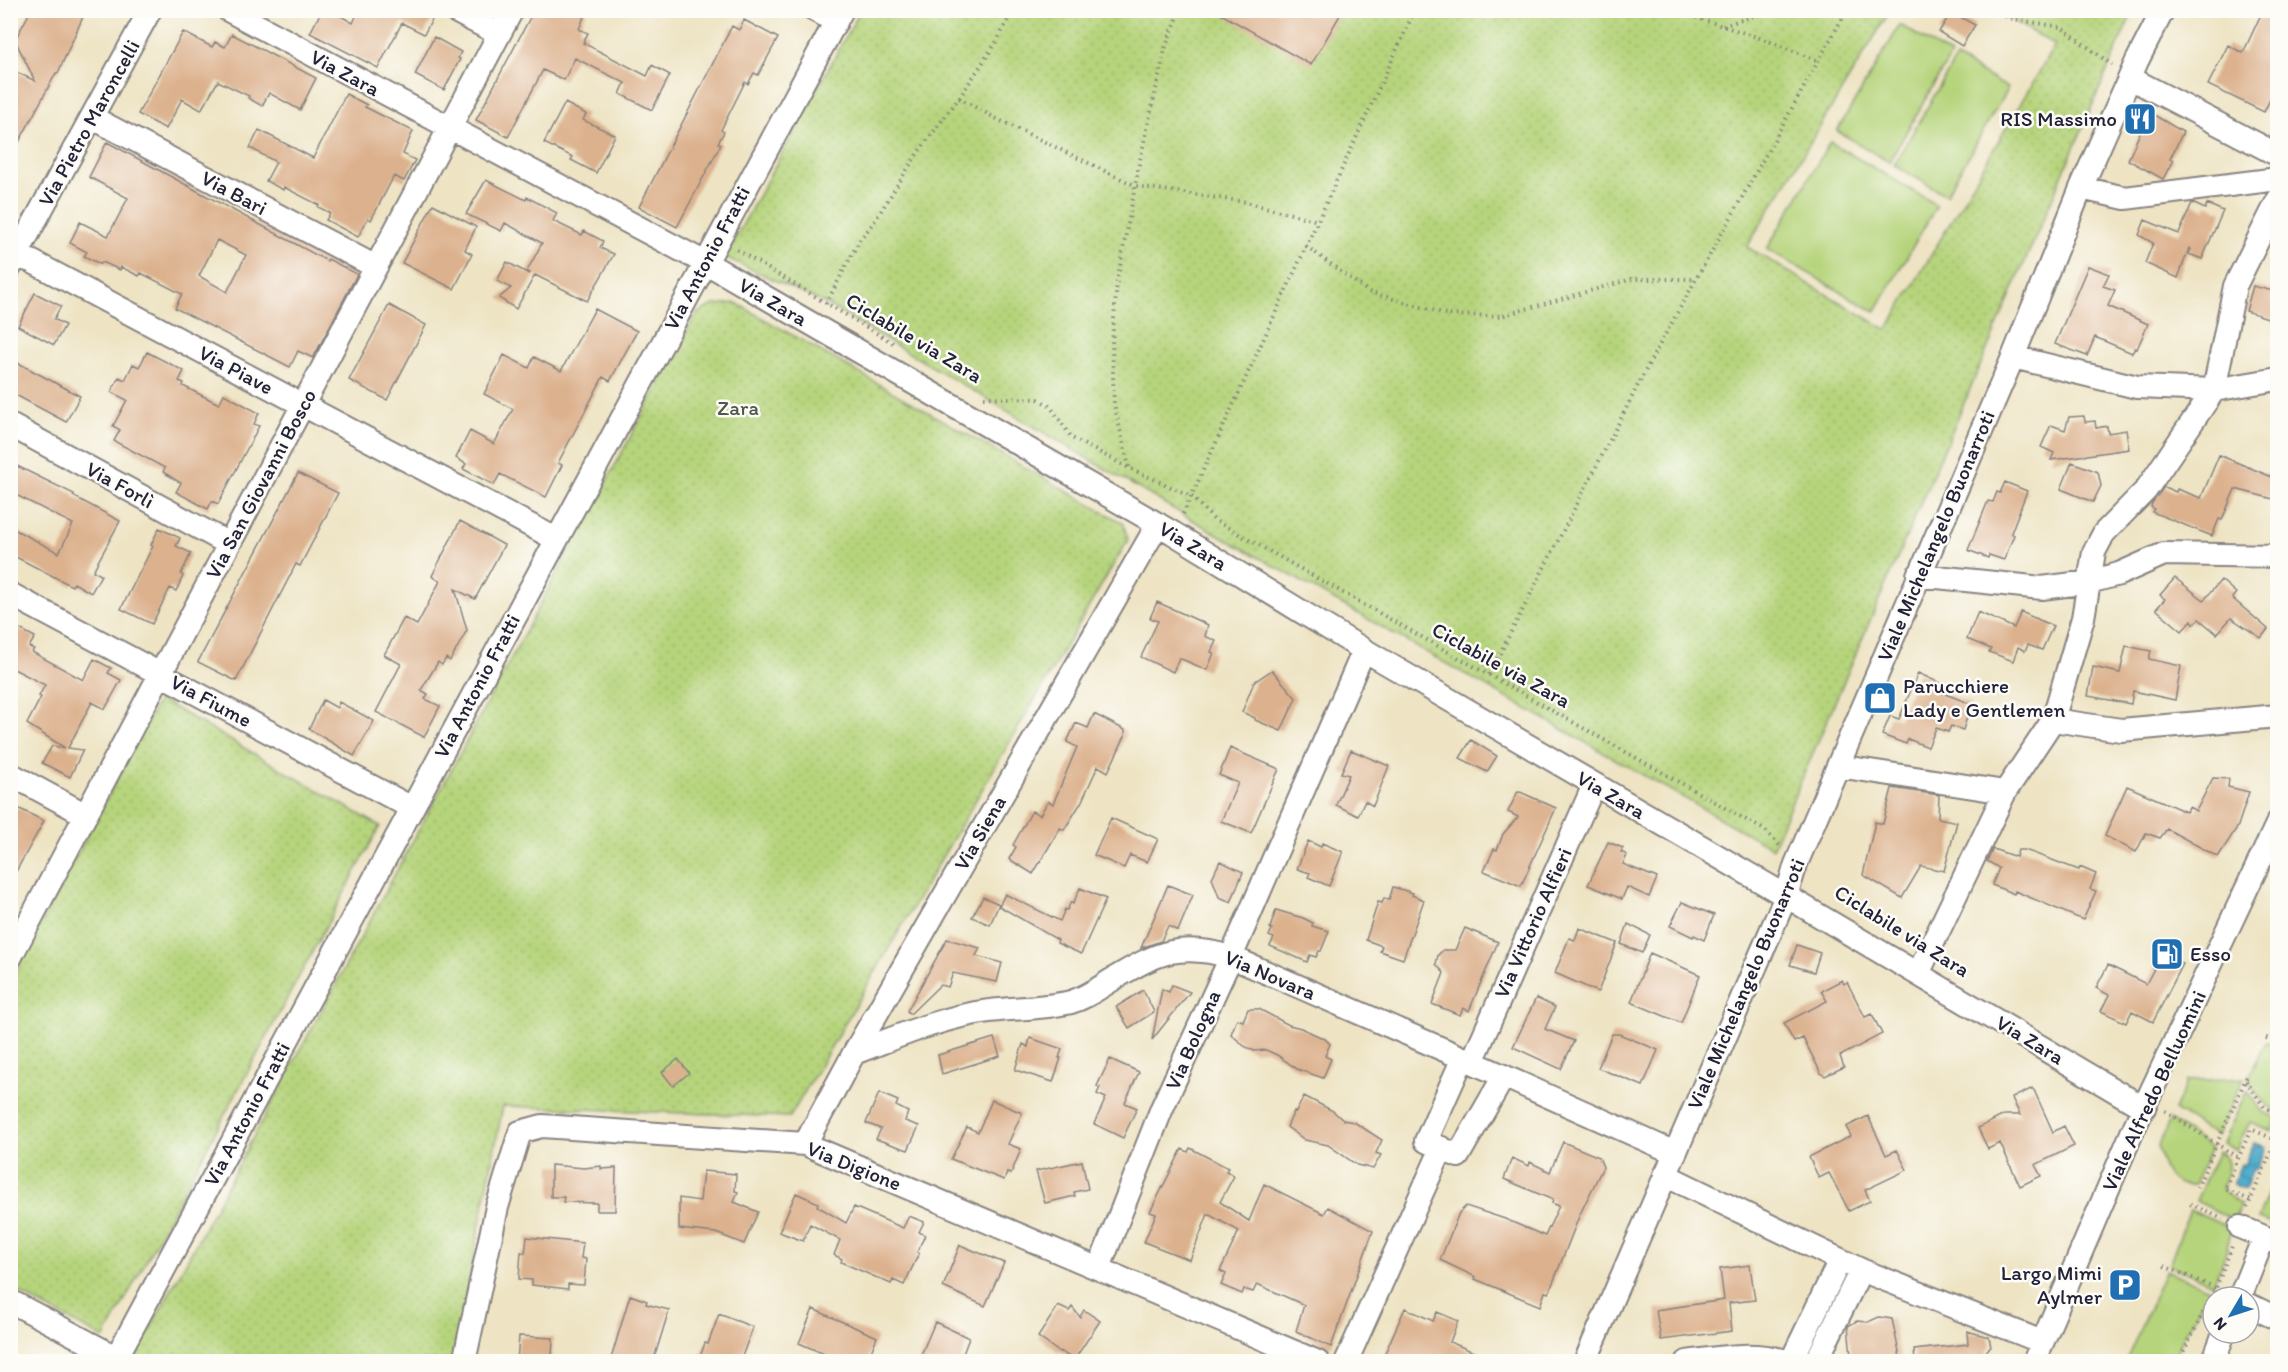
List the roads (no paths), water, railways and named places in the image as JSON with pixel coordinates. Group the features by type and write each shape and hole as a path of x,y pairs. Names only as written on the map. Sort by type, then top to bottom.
{"street":[{"name":"Via Pietro Maroncelli","path":"13,259 93,118 150,10"},
{"name":"Via Zara","path":"228,10 705,263 1165,528 1364,650 1918,974 2146,1103"},
{"path":"453,10 499,34"},
{"name":"Via San Giovanni Bosco","path":"11,957 512,10"},
{"path":"815,10 839,16"},
{"name":"Viale Michelangelo Buonarroti","path":"1585,1362 1786,896 1796,864 2013,357 2081,188 2163,10"},
{"name":"Via Antonio Fratti","path":"119,1360 412,808 839,16"},
{"path":"2130,78 2277,155"},
{"name":"Via Bari","path":"93,118 376,267"},
{"path":"2081,188 2125,198 2277,179"},
{"path":"1918,974 2005,792 2053,720 2083,618 2094,552 2104,533 2145,490 2214,390 2235,286 2277,200"},
{"name":"Via Piave","path":"13,259 303,405 556,540"},
{"path":"2013,357 2137,387 2214,390 2277,379"},
{"name":"Via Forlì","path":"10,425 229,544"},
{"name":"Via Siena","path":"805,1144 854,1053 1165,528"},
{"path":"1918,575 2042,588 2089,582 2119,574 2164,554 2277,556"},
{"name":"Via Fiume","path":"10,594 412,808"},
{"name":"Via Bologna","path":"1099,1268 1162,1108 1231,957 1364,650"},
{"path":"2053,720 2121,730 2277,716"},
{"path":"1838,766 2005,792"},
{"path":"10,774 86,815"},
{"name":"Via Vittorio Alfieri","path":"1442,1148 1426,1141 1468,1060 1594,785"},
{"name":"Viale Alfredo Belluomini","path":"2038,1352 2146,1103 2277,822"},
{"name":"Via Novara","path":"854,1053 953,1018 974,1013 1057,1005 1082,998 1150,958 1173,951 1198,949 1231,957 1675,1153"},
{"path":"1346,1362 1442,1148 1458,1155 1504,1076"},
{"name":"Via Digione","path":"464,1362 497,1207 520,1132 542,1126 805,1144 1318,1362"},
{"path":"1665,1175 1839,1260 2038,1352"},
{"path":"2239,1285 2271,1240 2240,1227"},
{"path":"1687,1362 1739,1355 1776,1358 1790,1362 1839,1260"},
{"path":"1816,1362 1861,1270"},
{"path":"10,1301 119,1360"},
{"path":"2261,1311 2277,1319"},
{"path":"2213,1362 2219,1345"}],"water":[{"path":"2254,1143 2266,1147 2245,1189 2233,1184 2241,1164 2244,1165"}],"place":[{"name":"RIS Massimo","path":"2140,119"},
{"name":"Parucchiere Lady e Gentlemen","path":"1880,698"},
{"name":"Esso","path":"2167,954"},
{"name":"Largo Mimi Aylmer","path":"2125,1285"}],"park label":[{"name":"Zara","path":"738,408"}]}
